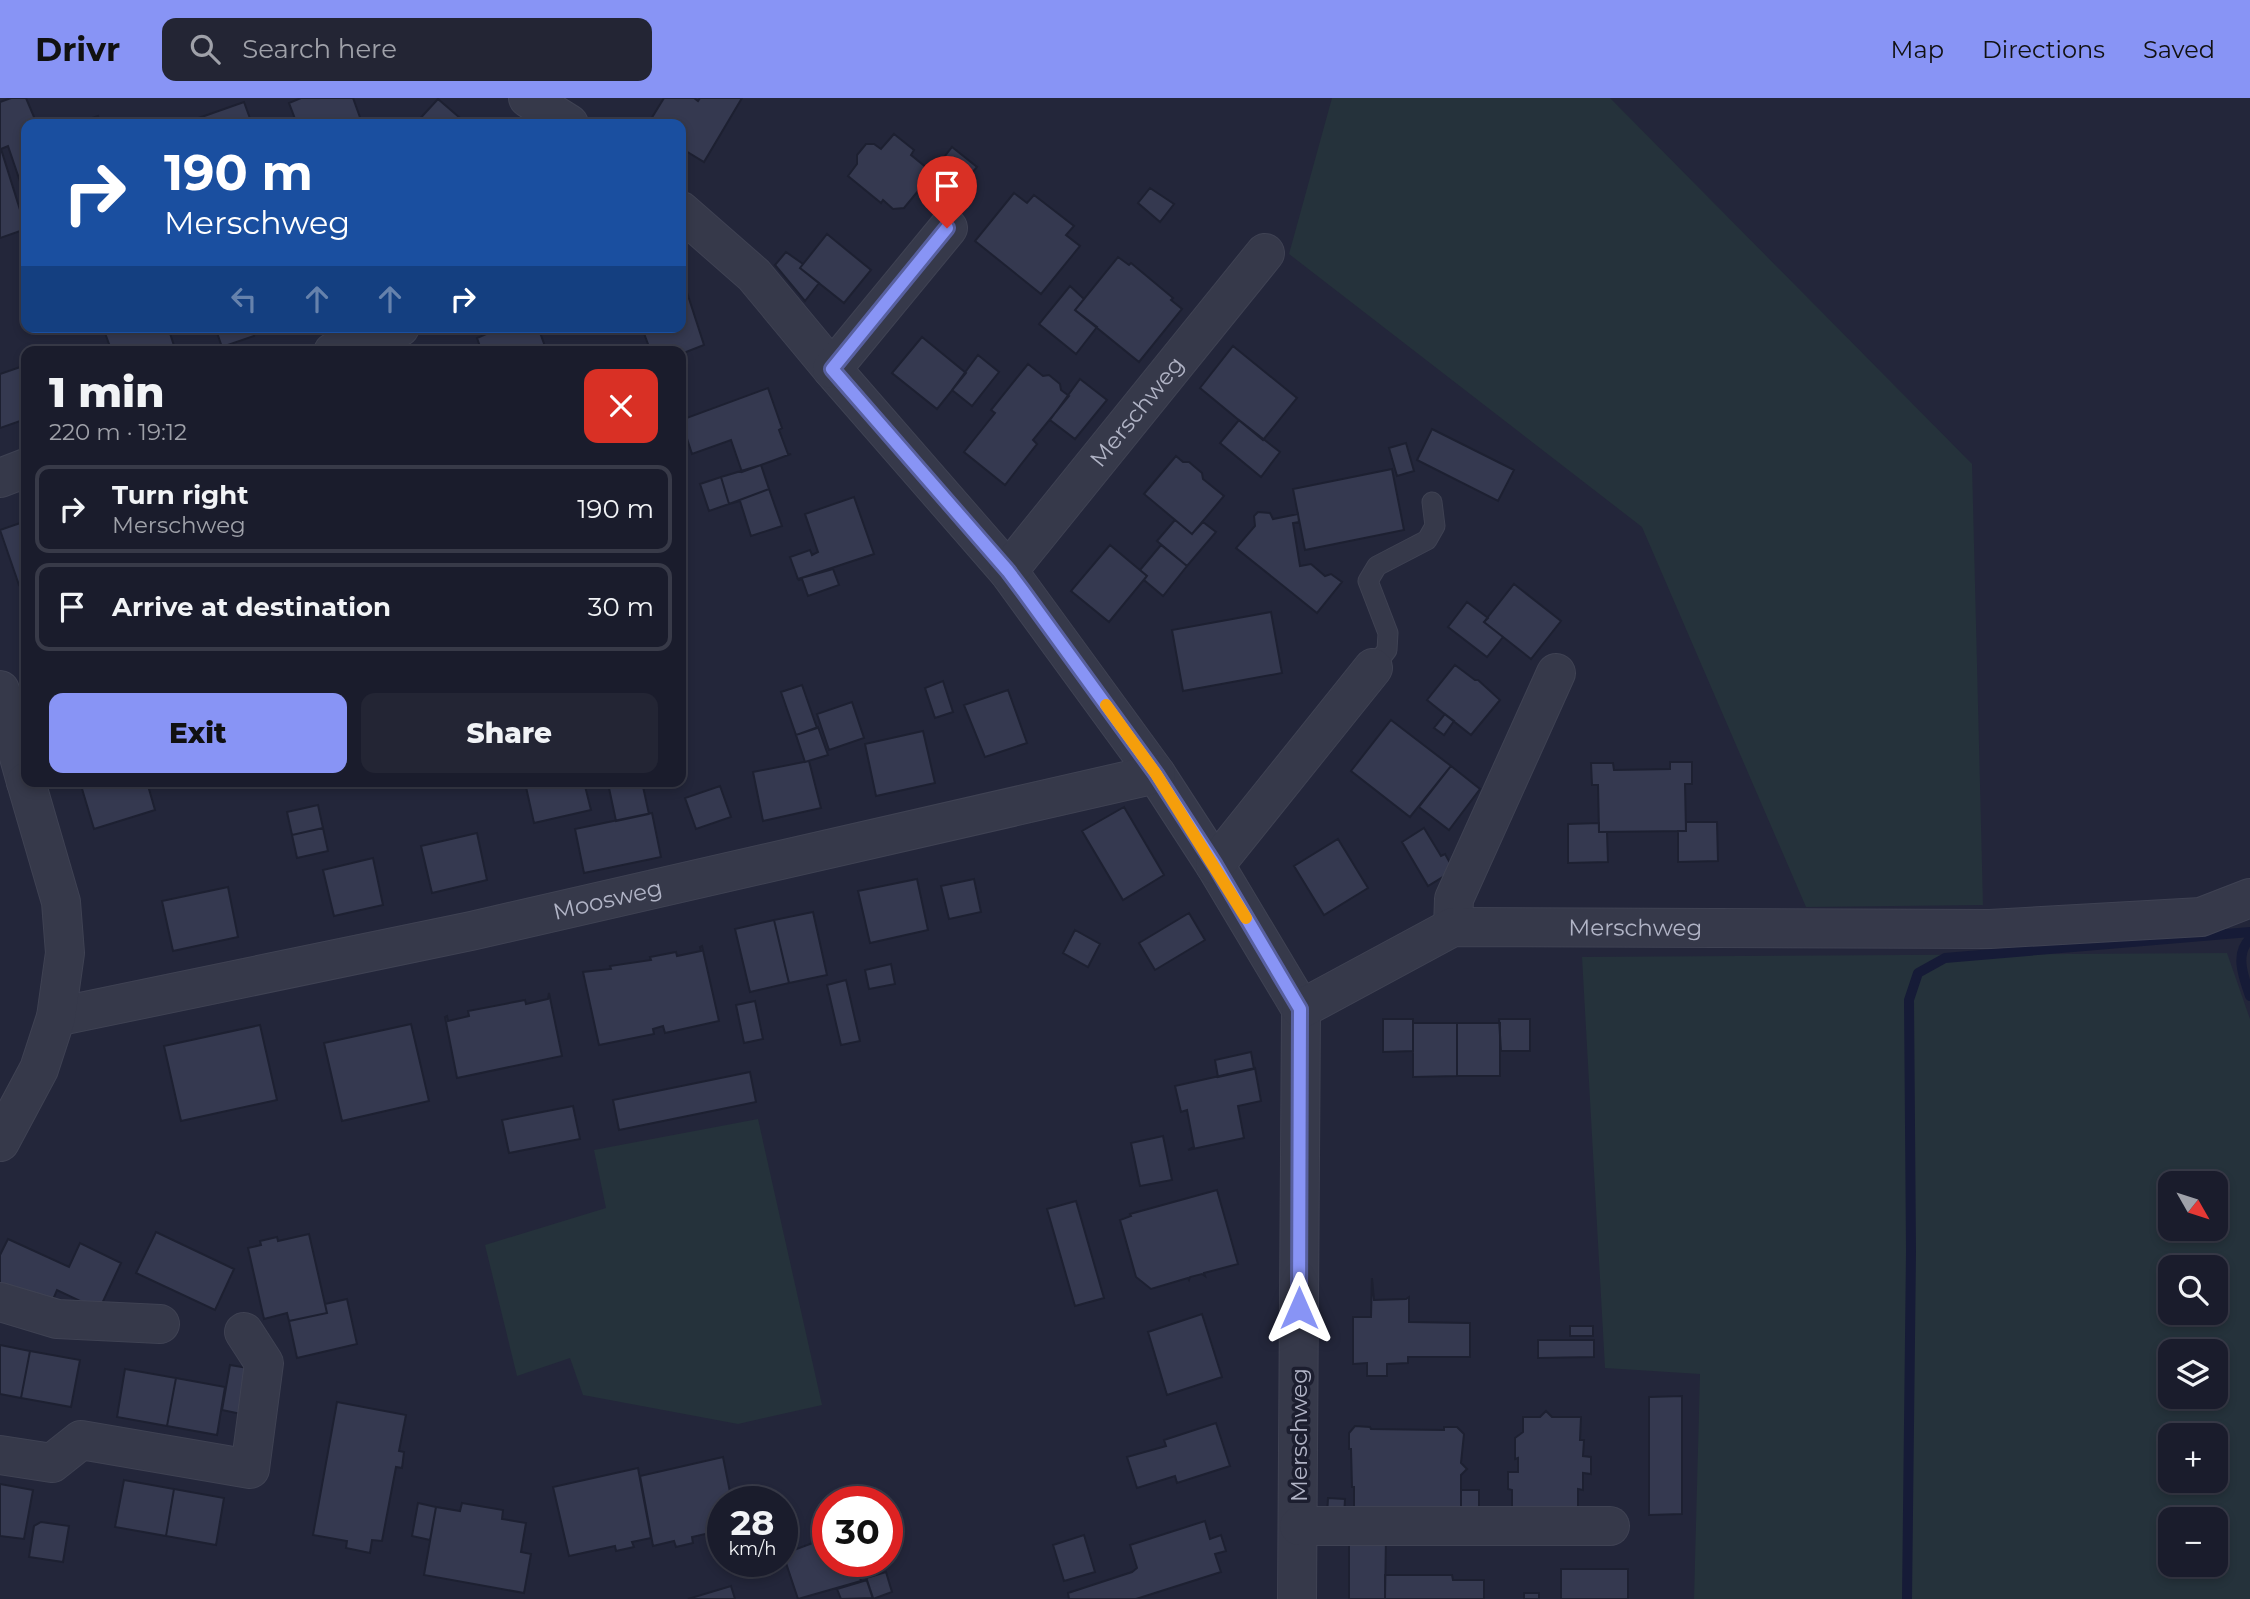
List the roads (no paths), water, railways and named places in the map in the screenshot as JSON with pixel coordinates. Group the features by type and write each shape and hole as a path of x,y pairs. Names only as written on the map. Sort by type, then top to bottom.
{"street":[{"path":"528,98 561,119"},
{"path":"686,220 754,275 1008,571 1156,774 1215,865 1300,1009"},
{"path":"832,369 947,228"},
{"name":"Merschweg","path":"1008,571 1265,253"},
{"path":"349,346 384,333"},
{"path":"0,478 21,470"},
{"path":"1215,865 1373,668"},
{"path":"1453,928 1454,899 1556,673"},
{"path":"0,690 21,764"},
{"name":"Moosweg","path":"56,1017 471,931 1156,774"},
{"path":"0,1142 39,1069 56,1017 65,953 61,902 27,787"},
{"name":"Merschweg","path":"1297,1599 1300,1009 1453,928 1990,929 2201,917 2250,898"},
{"path":"0,1302 57,1319 160,1324"},
{"path":"0,1455 51,1463 81,1440 250,1469 264,1363 244,1332"},
{"name":"Merschweg","path":"1299,1526 1609,1526"}],"lane":[{"path":"1373,668 1387,650 1388,633 1368,581 1377,566 1427,540 1435,526 1432,502"}],"waterway":[{"path":"1907,1599 1911,1251 1909,1000 1918,973 1945,958 2250,932"},
{"path":"2250,939 2241,959 2250,996"}]}
